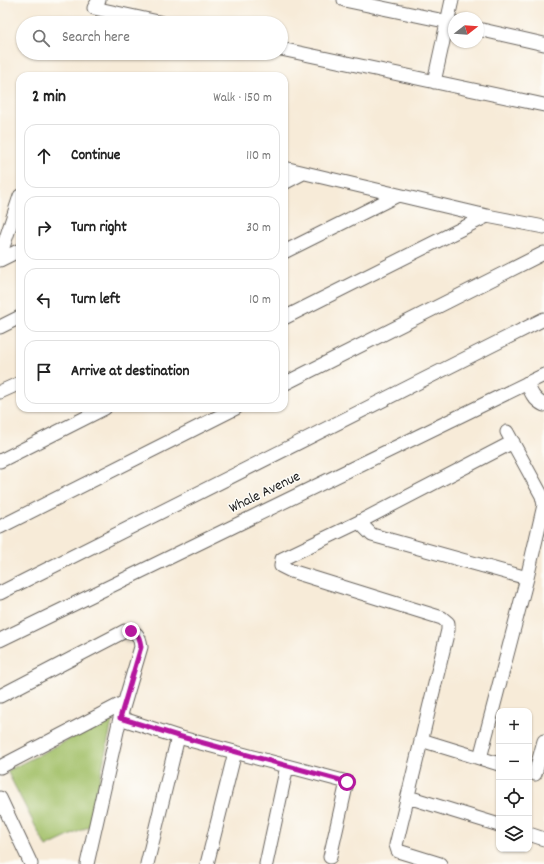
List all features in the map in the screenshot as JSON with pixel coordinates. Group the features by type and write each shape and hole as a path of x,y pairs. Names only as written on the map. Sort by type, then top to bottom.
{"street":[{"path":"99,0 94,8 131,16"},
{"path":"344,0 448,22"},
{"path":"451,12 452,0"},
{"path":"484,30 544,44"},
{"path":"434,82 448,33"},
{"path":"288,51 544,105"},
{"path":"288,169 487,216 544,227"},
{"path":"288,181 303,173"},
{"path":"288,250 398,195"},
{"path":"0,256 16,208"},
{"path":"288,316 487,216"},
{"path":"0,260 16,252"},
{"path":"288,382 544,253"},
{"path":"0,328 16,319"},
{"path":"0,592 544,319"},
{"name":"Whale Avenue","path":"0,640 544,375"},
{"path":"527,383 536,400 544,405"},
{"path":"0,392 16,384"},
{"path":"0,461 97,412"},
{"path":"0,527 228,412"},
{"path":"440,864 398,851 396,848 448,630 448,623 442,618 291,571 281,566 282,559 358,522 510,437 543,495 544,505 527,578 480,758"},
{"path":"358,522 372,535 527,578"},
{"path":"0,696 125,631 137,633 141,647 120,718 86,864"},
{"path":"0,767 124,703"},
{"path":"120,718 178,736 347,782 330,857"},
{"path":"147,864 178,736"},
{"path":"421,740 496,763"},
{"path":"536,774 544,741"},
{"path":"207,864 235,752"},
{"path":"266,864 287,766"},
{"path":"408,797 496,824"},
{"path":"0,798 31,864"},
{"path":"532,835 544,839"}],"green space":[{"path":"113,717 90,826 46,847 7,771"}],"route":[{"path":"131,631 137,633 141,647 120,718 178,736 347,782"}]}
